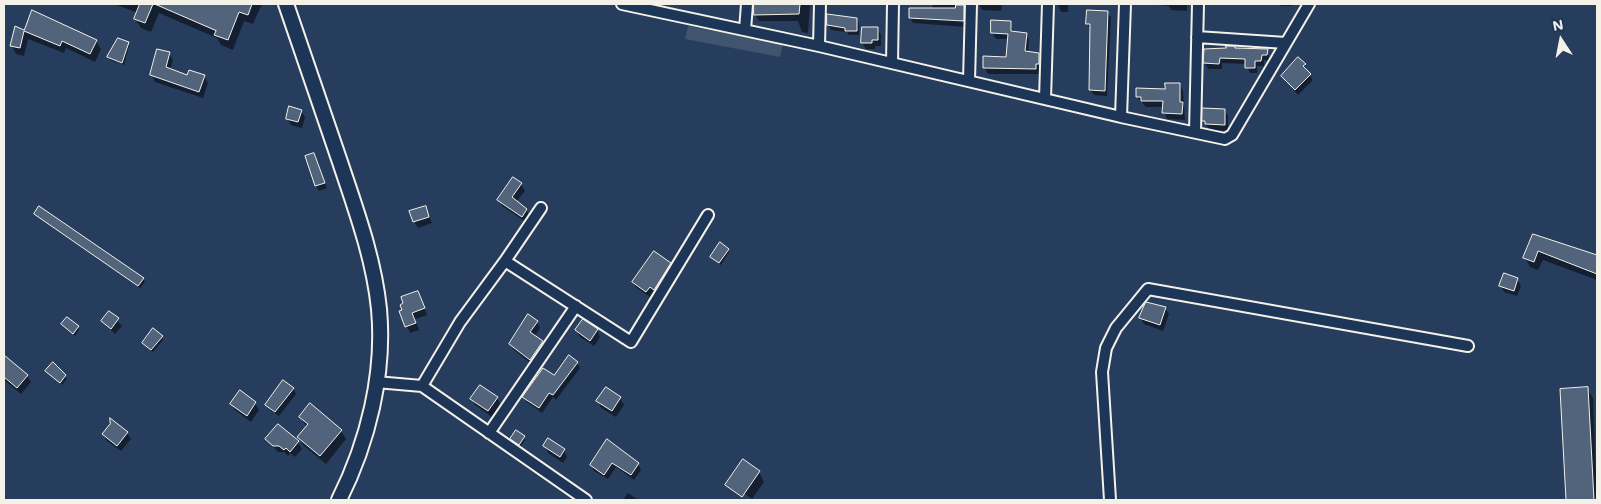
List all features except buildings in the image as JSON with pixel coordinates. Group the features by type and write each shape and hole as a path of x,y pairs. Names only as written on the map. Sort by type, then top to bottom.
{"street":[{"path":"286,4 355,208 371,262 379,310 376,382 358,460 339,500"},
{"path":"622,4 819,46 1121,117 1225,139 1232,135 1309,4"},
{"path":"745,30 746,4"},
{"path":"819,46 820,4"},
{"path":"892,63 893,4"},
{"path":"969,81 971,4"},
{"path":"1045,99 1048,4"},
{"path":"1121,117 1125,4"},
{"path":"1195,132 1198,4"},
{"path":"1197,37 1286,43"},
{"path":"422,386 460,322 541,208"},
{"path":"505,261 631,342 708,215"},
{"path":"1110,500 1102,372 1105,356 1116,328 1148,289 1468,346"},
{"path":"489,433 576,306"},
{"path":"376,382 422,386 586,500"}],"shaded area":[{"path":"688,26 783,44 780,57 685,39"}]}
